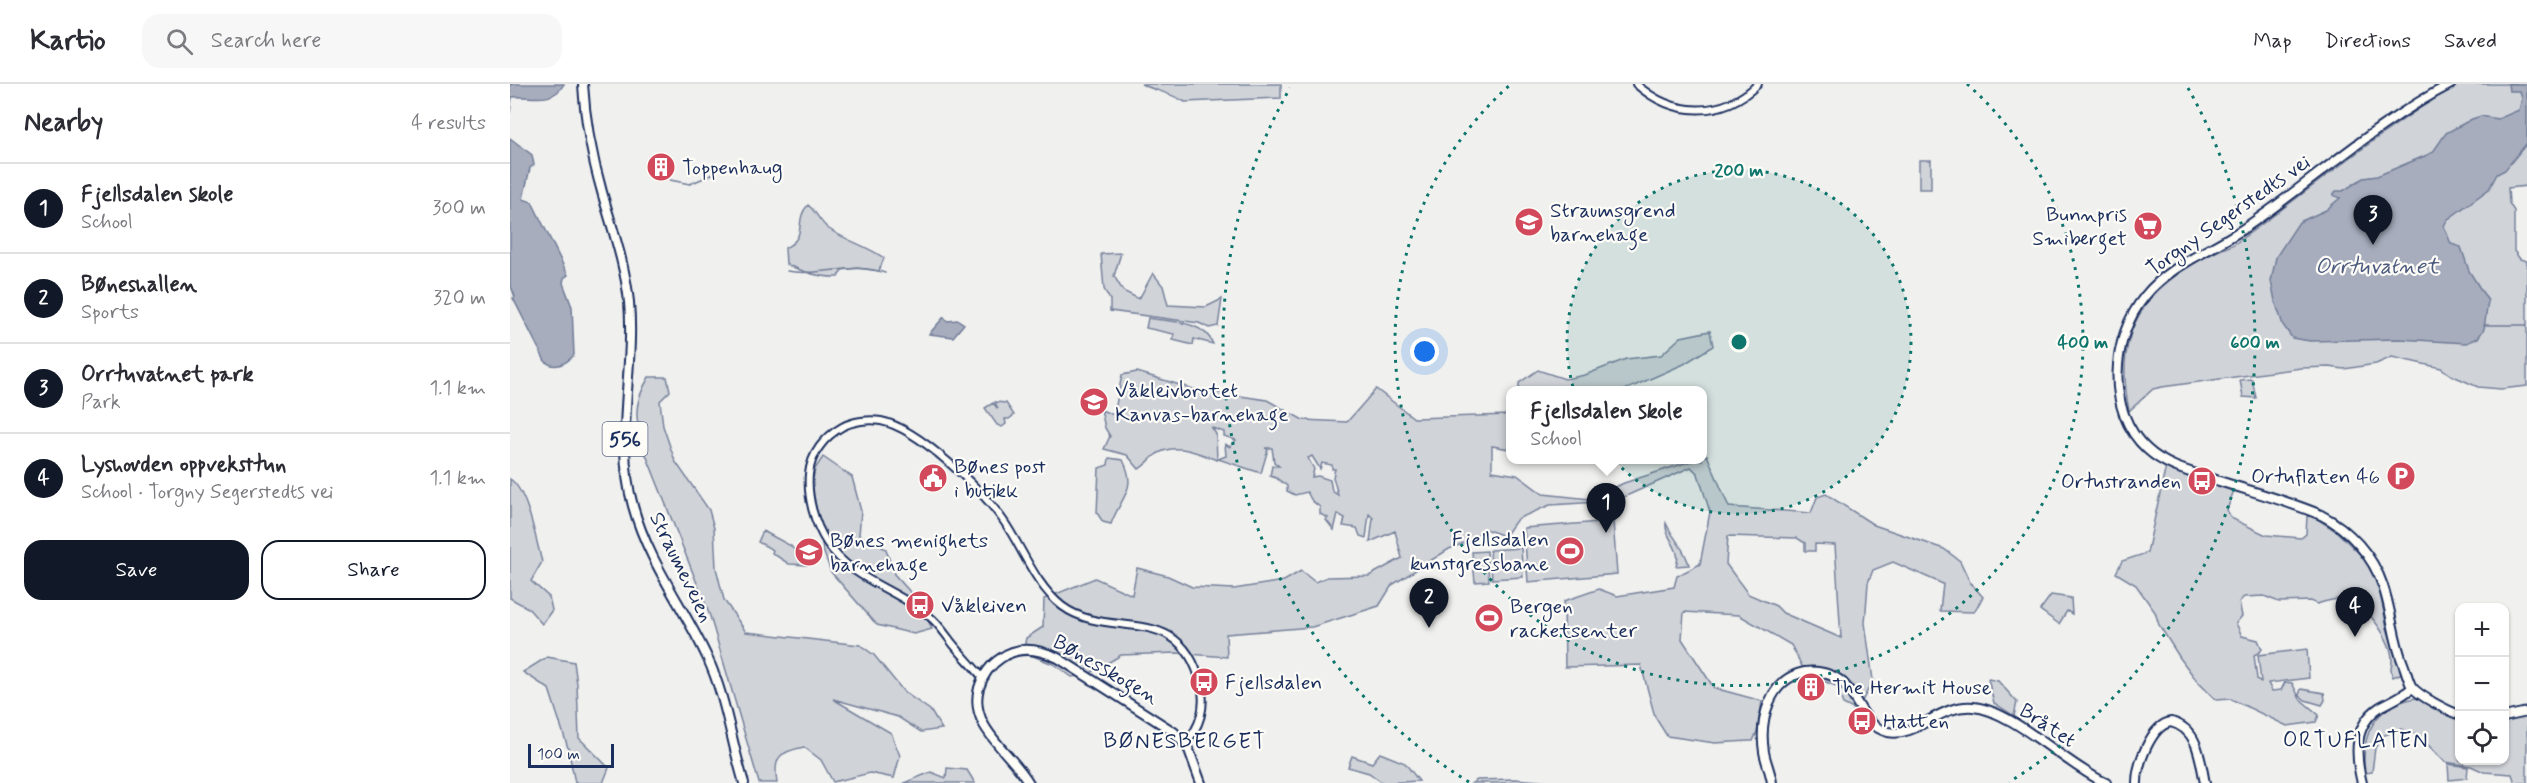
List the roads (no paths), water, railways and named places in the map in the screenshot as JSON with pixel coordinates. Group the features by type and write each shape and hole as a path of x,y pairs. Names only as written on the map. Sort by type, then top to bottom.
{"main road":[{"name":"Straumeveien","path":"584,84 592,152 623,264 629,304 625,446 626,472 632,503 651,555 712,669 724,702 743,781"},
{"name":"Torgny Segerstedts vei","path":"2412,688 2399,653 2383,586 2361,547 2346,531 2321,515 2179,468 2148,450 2136,437 2125,418 2119,394 2118,370 2121,344 2128,323 2146,295 2161,280 2247,226 2417,103 2451,84"},
{"name":"Bønesskogen","path":"983,678 993,664 1006,654 1021,650 1043,652 1058,658 1161,722 1185,743 1201,783"},
{"name":"Bråtet","path":"1772,783 1764,748 1768,705 1773,693 1781,683 1808,672 1822,673 1839,680 1847,688 1867,719 1881,729 1890,732 1905,732 1946,710 1979,708 1999,715 2106,783"},
{"path":"983,678 977,701 983,724 1029,783"},
{"path":"2362,783 2357,750 2365,723 2374,712 2412,688 2455,713"},
{"path":"2509,716 2527,712"},
{"path":"2137,783 2139,766 2149,744 2159,728 2171,722 2185,729 2195,740 2205,783"}],"street":[{"path":"1636,84 1664,103 1701,109 1732,103 1743,98 1758,84"},
{"path":"983,678 930,617 857,573 834,552 822,533 811,503 810,470 819,447 842,427 857,422 879,421 895,426 914,437 958,471 996,511 1044,587 1062,605 1083,616 1155,630 1168,635 1181,646 1191,659 1203,693 1200,720 1195,731 1185,743"}],"water":[{"path":"510,84 564,84 559,91 547,97 512,97 510,113"},
{"name":"Orrtuvatnet","path":"2508,84 2527,84 2527,143 2505,170 2497,174 2489,189 2447,220 2444,226 2451,244 2461,247 2469,271 2488,301 2484,329 2478,338 2467,343 2399,339 2310,341 2292,338 2283,325 2271,281 2276,257 2299,222 2326,210 2340,198 2333,195 2336,191 2343,191 2363,178 2377,176 2433,152 2446,133 2472,119 2481,116 2498,119 2519,110 2522,99 2520,91 2509,91"},
{"path":"510,138 532,155 534,165 530,168 523,199 532,202 568,275 564,278 563,283 572,307 574,355 560,365 552,365 545,361 513,298 515,297 510,283"},
{"path":"944,317 947,321 958,320 964,324 953,337 929,334"}],"waterway":[{"path":"670,180 690,184 713,174"},
{"path":"787,271 811,272 861,268 885,273"},
{"path":"2484,325 2527,325"}],"place":[{"name":"Toppenhaug","path":"661,167"},
{"name":"Straumsgrend barnehage","path":"1529,222"},
{"name":"Bunnpris Smiberget","path":"2148,226"},
{"name":"Orrtuvatnet park","path":"2373,245"},
{"name":"Våkleivbrotet Kanvas-barnehage","path":"1094,402"},
{"name":"Ortuflaten 46","path":"2401,476"},
{"name":"Bønes post i butikk","path":"933,478"},
{"name":"Ortustranden","path":"2202,481"},
{"name":"Fjellsdalen skole","path":"1606,533"},
{"name":"Fjellsdalen kunstgressbane","path":"1570,551"},
{"name":"Bønes menighets barnehage","path":"809,552"},
{"name":"Våkleiven","path":"920,605"},
{"name":"Bergen racketsenter","path":"1489,618"},
{"name":"Bøneshallen","path":"1429,628"},
{"name":"Lyshovden oppveksttun","path":"2355,637"},
{"name":"Fjellsdalen","path":"1204,682"},
{"name":"The Hermit House","path":"1811,687"},
{"name":"Hatten","path":"1862,721"}],"district":[{"name":"ORTUFLATEN","path":"2356,739"},
{"name":"BØNESBERGET","path":"1185,740"}]}
